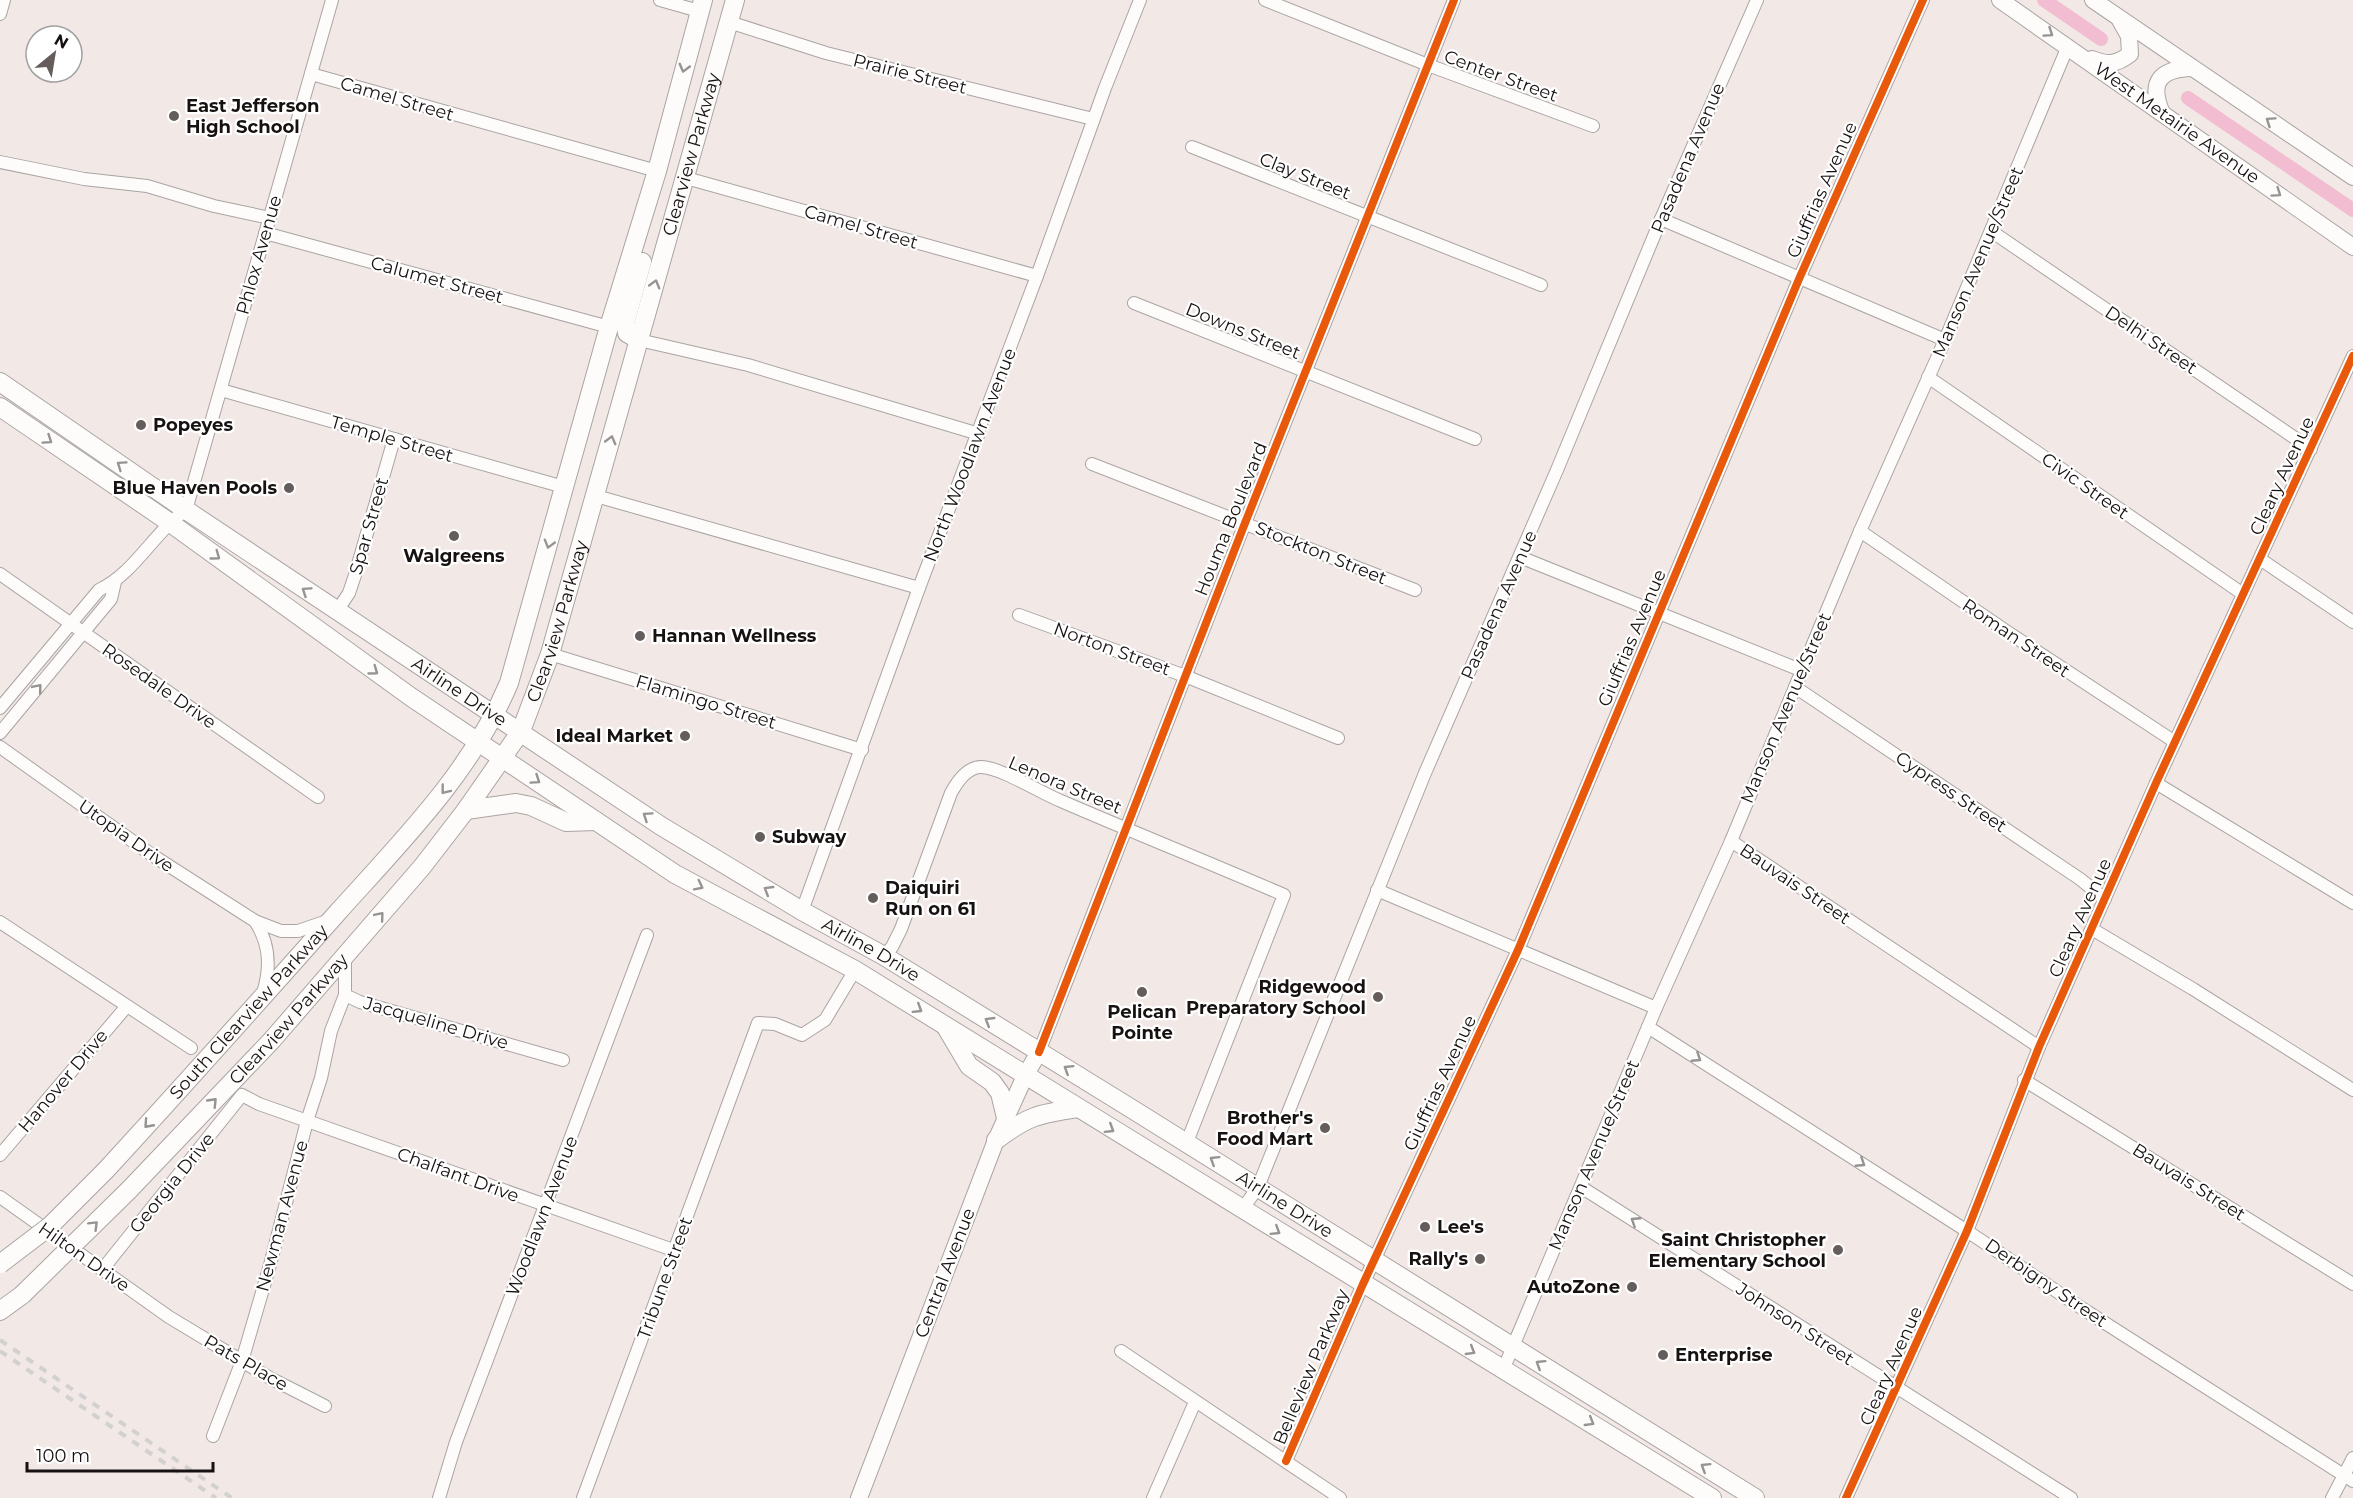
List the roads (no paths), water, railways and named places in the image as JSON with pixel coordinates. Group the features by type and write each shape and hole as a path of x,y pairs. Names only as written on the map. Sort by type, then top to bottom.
{"highway":[{"name":"Clearview Parkway","path":"22,1295 129,1190 272,1040 422,867 504,759 521,731 550,654 735,0"},
{"name":"Clearview Parkway","path":"478,742 496,714 509,683 609,327 650,196 701,6"},
{"path":"639,340 627,333 624,323 653,222 650,196"},
{"name":"Airline Drive","path":"0,382 186,510 496,714 661,826 810,915 884,956 1187,1142 1755,1498"},
{"name":"Airline Drive","path":"0,408 169,522 411,697 675,874 855,970 1712,1498"},
{"name":"South Clearview Parkway","path":"0,1264 50,1226 106,1170 260,1002 445,790 478,742"},
{"path":"466,810 516,803 531,806 566,822 596,821"},
{"path":"768,923 777,915 810,915"},
{"path":"946,1027 969,1066 992,1083 1000,1093 1006,1118"},
{"path":"996,1140 1021,1121 1045,1113 1077,1108"},
{"path":"0,1305 22,1295"},
{"path":"0,1311 22,1295"}],"main road":[{"name":"West Metairie Avenue","path":"2000,0 2353,247"},
{"path":"2093,0 2353,177"},
{"path":"2074,50 2105,64 2119,63 2130,54 2129,36 2119,18"},
{"path":"2161,111 2156,98 2157,81 2165,73 2175,69 2192,68"},
{"path":"2336,235 2353,240"},
{"name":"Central Avenue","path":"859,1498 996,1140 1025,1076 1039,1052"}],"street":[{"path":"0,14 4,0"},
{"name":"Phlox Avenue","path":"186,510 332,0"},
{"path":"660,0 701,6"},
{"name":"North Woodlawn Avenue","path":"810,915 862,750 919,588 979,434 1093,119 1140,0"},
{"name":"Center Street","path":"1265,0 1428,65 1593,126"},
{"name":"Houma Boulevard","path":"1039,1052 1366,216 1454,0"},
{"name":"Pasadena Avenue","path":"1242,1210 1258,1187 1430,763 1520,557 1661,219 1757,0"},
{"name":"Giuffrias Avenue","path":"1363,1284 1518,950 1799,279 1923,0"},
{"name":"Prairie Street","path":"729,22 826,53 1093,119"},
{"name":"Manson Avenue/Street","path":"1503,1370 1656,1008 1731,842 1860,531 1991,231 2074,50"},
{"name":"Camel Street","path":"311,74 657,171"},
{"name":"Clay Street","path":"1192,147 1541,285"},
{"path":"0,162 84,179 147,186 214,206 270,218"},
{"name":"Camel Street","path":"686,178 1037,276"},
{"path":"1661,219 1945,340"},
{"name":"Delhi Street","path":"1991,231 2311,449"},
{"name":"Calumet Street","path":"265,233 609,327"},
{"name":"Downs Street","path":"1134,303 1475,439"},
{"path":"639,340 748,365 979,434"},
{"name":"Cleary Avenue","path":"1846,1498 1967,1231 2024,1080 2104,899 2353,356"},
{"name":"Civic Street","path":"1928,377 2242,594"},
{"name":"Temple Street","path":"221,390 564,487"},
{"name":"Spar Street","path":"337,611 349,593 394,439"},
{"name":"Stockton Street","path":"1092,464 1415,590"},
{"path":"596,496 919,588"},
{"path":"0,708 99,590 115,582 169,522 186,510"},
{"name":"Roman Street","path":"1860,531 2006,632 2175,742"},
{"path":"1520,557 1803,670"},
{"path":"2260,560 2353,622"},
{"name":"Rosedale Drive","path":"0,574 318,797"},
{"path":"0,733 111,599 115,582"},
{"name":"Norton Street","path":"1019,615 1185,676 1338,738"},
{"name":"Flamingo Street","path":"550,654 862,750"},
{"name":"Cypress Street","path":"1796,687 2080,879 2104,899"},
{"name":"Utopia Drive","path":"0,747 152,855 255,921 281,931 298,931 331,920"},
{"name":"Lenora Street","path":"884,956 892,947 901,929 951,793 958,781 969,771 980,767 997,771 1059,801 1126,827 1285,897 1187,1142"},
{"path":"2156,783 2353,903"},
{"name":"Bauvais Street","path":"1731,842 2039,1047"},
{"path":"1377,890 1656,1008"},
{"path":"255,921 263,934 269,959 267,979 260,1002"},
{"path":"1,924 190,1048"},
{"path":"2092,928 2353,1089"},
{"name":"Woodlawn Avenue","path":"439,1498 456,1442 647,935"},
{"name":"Jacqueline Drive","path":"345,957 345,995 360,1002 563,1060"},
{"name":"Tribune Street","path":"583,1498 676,1251 758,1023 775,1024 802,1035 825,1020 855,970"},
{"name":"Newman Avenue","path":"213,1436 242,1362 270,1265 306,1121 321,1078 331,1031 345,995"},
{"name":"Hanover Drive","path":"0,1155 127,1006"},
{"name":"Derbigny Street","path":"1648,1027 2348,1479"},
{"name":"Bauvais Street","path":"2024,1080 2353,1284"},
{"name":"Chalfant Drive","path":"242,1095 259,1104 306,1121 676,1251"},
{"name":"Georgia Drive","path":"102,1270 242,1095"},
{"name":"Johnson Street","path":"1581,1187 2071,1498"},
{"name":"Hilton Drive","path":"0,1197 169,1317"},
{"name":"Belleview Parkway","path":"1286,1461 1363,1284"},
{"name":"Pats Place","path":"169,1317 242,1362 325,1406"},
{"path":"1121,1351 1340,1498"},
{"path":"1153,1498 1195,1402"},
{"path":"2332,1498 2348,1479 2353,1458"}],"waterway":[{"path":"2044,0 2101,39"},
{"path":"2188,98 2353,210"}],"railway":[{"path":"0,1340 232,1498"},
{"path":"0,1351 216,1498"}],"place":[{"name":"East Jefferson High School","path":"174,116"},
{"name":"Popeyes","path":"141,425"},
{"name":"Blue Haven Pools","path":"289,488"},
{"name":"Walgreens","path":"454,536"},
{"name":"Hannan Wellness","path":"640,636"},
{"name":"Ideal Market","path":"685,736"},
{"name":"Subway","path":"760,837"},
{"name":"Daiquiri Run on 61","path":"873,898"},
{"name":"Pelican Pointe","path":"1142,992"},
{"name":"Ridgewood Preparatory School","path":"1378,997"},
{"name":"Brother's Food Mart","path":"1325,1128"},
{"name":"Lee's","path":"1425,1227"},
{"name":"Saint Christopher Elementary School","path":"1838,1250"},
{"name":"Rally's","path":"1480,1259"},
{"name":"AutoZone","path":"1632,1287"},
{"name":"Enterprise","path":"1663,1355"}]}
